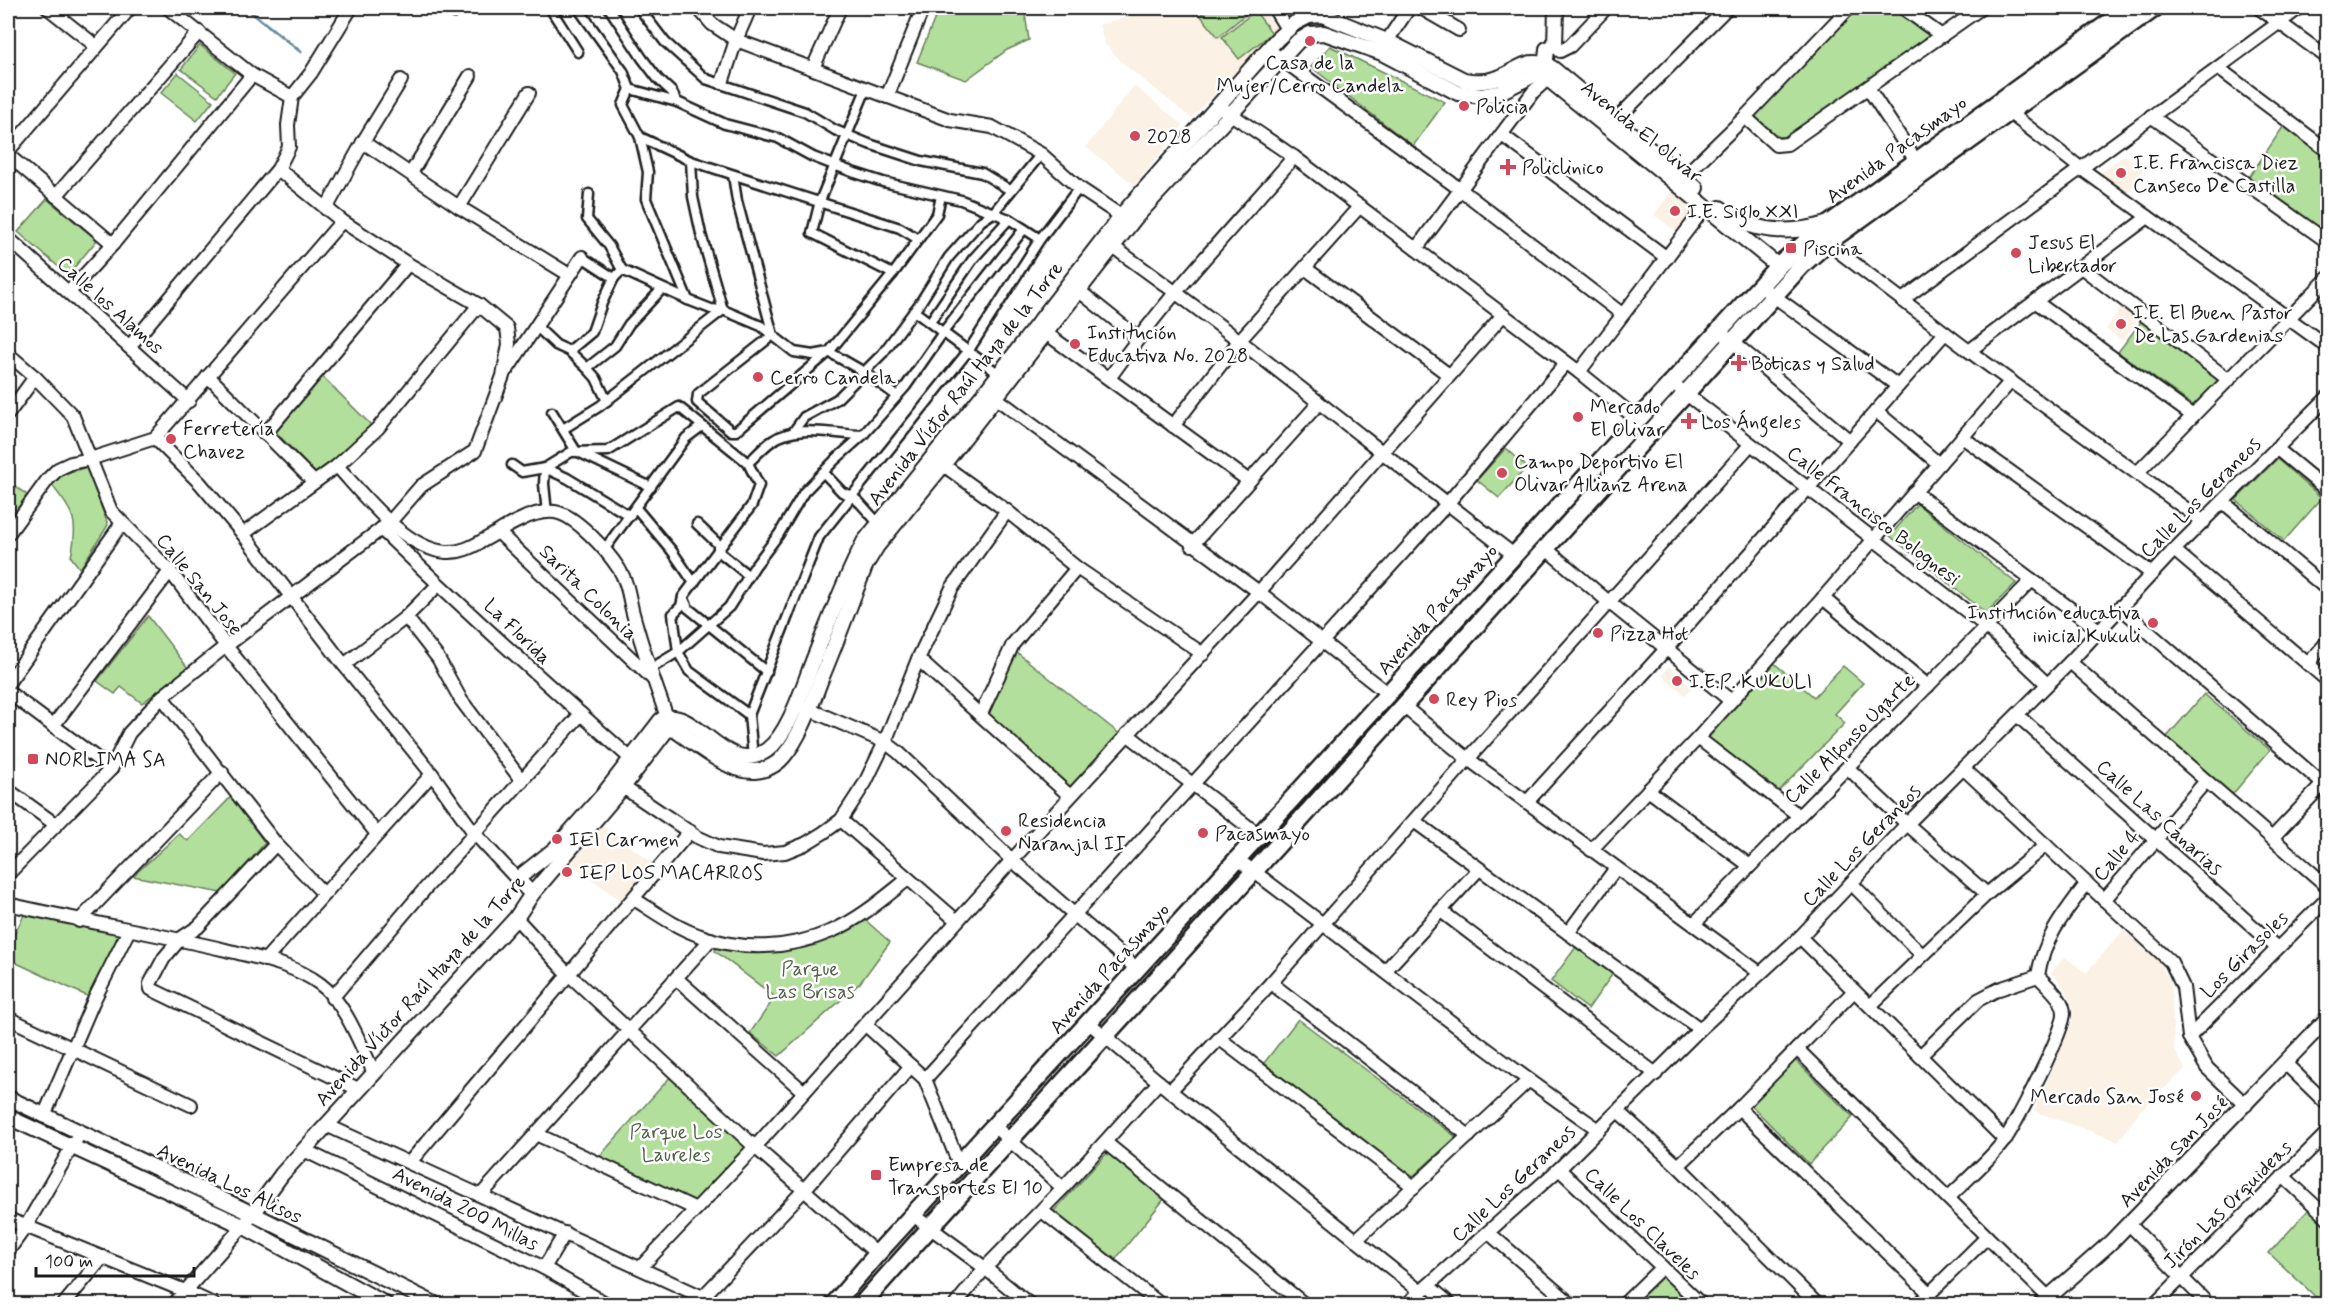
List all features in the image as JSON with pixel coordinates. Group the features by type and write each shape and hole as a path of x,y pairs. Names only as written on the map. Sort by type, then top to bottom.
{"main road":[{"name":"Avenida Pacasmayo","path":"862,1305 929,1227 1105,1037 1544,547 1679,388 1767,291 1778,266 1821,238 2003,107 2129,8"},
{"name":"Avenida Pacasmayo","path":"1821,238 1831,222 1916,161 2155,8"},
{"path":"1767,291 1801,266 1821,238"},
{"name":"Avenida Pacasmayo","path":"834,1305 877,1254 1638,420 1679,388"}],"street":[{"path":"48,8 96,46"},
{"path":"8,151 130,8"},
{"path":"168,8 252,75 292,97"},
{"path":"129,347 279,169 289,147 288,124 292,97 311,73 351,8"},
{"path":"550,8 578,52"},
{"path":"578,8 623,71 630,89 623,105 640,137 648,172 646,199 688,300"},
{"path":"609,8 642,58 658,79 672,92 677,102"},
{"path":"639,8 665,42 706,79 806,112 835,130 869,144 921,161 982,173 1010,190"},
{"path":"698,8 712,24 736,40 950,120 992,127 1041,154 1079,188 1121,216"},
{"path":"722,83 736,40 750,8"},
{"path":"813,68 840,8"},
{"path":"887,97 923,8"},
{"path":"1274,8 1287,28"},
{"path":"1388,41 1409,8"},
{"path":"1421,8 1460,30"},
{"path":"1416,249 1533,92 1549,62 1556,8"},
{"path":"1274,54 1310,34 1324,33 1382,53 1458,93 1482,96 1498,93 1549,62 1570,46 1606,8"},
{"path":"1612,124 1727,8"},
{"path":"1831,222 1810,229 1787,231 1769,230 1749,225 1731,217 1679,180 1744,117 1849,8"},
{"path":"1903,8 1942,36"},
{"path":"1744,117 1776,145 1787,144 1981,8"},
{"path":"2259,8 2328,58"},
{"path":"1902,300 2079,167 2299,8"},
{"path":"809,710 866,564 877,546 938,461 996,398 1042,329 1108,244 1135,218 1224,110 1274,54 1287,28 1309,15 1322,15 1388,41 1464,80 1477,82 1497,79 1529,62 1549,62"},
{"path":"56,196 199,32"},
{"path":"1274,54 1461,190 1622,314"},
{"name":"Avenida El Olivar","path":"1549,62 1612,124 1679,180 1705,207 1778,266"},
{"path":"2218,68 2328,151"},
{"path":"69,292 113,244 252,75"},
{"path":"411,173 470,76"},
{"path":"326,209 401,80"},
{"path":"1868,88 1916,161"},
{"path":"630,89 677,102 725,124 778,138 813,157 883,182 961,200 1009,219 1040,239"},
{"path":"866,89 820,201 812,233 893,274"},
{"path":"459,207 529,93"},
{"path":"2003,107 2079,167 2328,347"},
{"path":"1224,110 1294,157 1360,206 1579,372 1638,420"},
{"path":"1108,244 1121,216 1224,110"},
{"path":"2151,116 2328,242"},
{"path":"1502,135 1667,258"},
{"path":"640,137 692,161 900,228 918,239"},
{"path":"363,142 459,207 568,274"},
{"path":"793,432 804,417 837,399 883,353 949,257 981,220 993,213 1041,154"},
{"path":"8,155 113,244"},
{"path":"1110,378 1138,338 1176,291 1294,157"},
{"path":"692,161 693,197 723,310"},
{"path":"8,874 111,769 129,733 162,697 225,646 385,526 421,486 475,452 503,376 509,344 507,328 479,305 408,264 342,221 279,169"},
{"path":"733,175 737,201 773,335"},
{"path":"337,466 385,526 430,549 446,552 469,548 499,533 518,520 546,513 556,512 568,517 583,528 620,570 628,590 651,674 667,717 679,718 736,755 753,757 749,715 819,537 969,350 1040,239 1079,188"},
{"path":"589,194 587,219 609,246 622,270 688,300 711,309 723,310 761,326 794,352 813,355 829,352 864,372 897,396"},
{"path":"773,335 698,394 697,402 731,431 736,431 829,352 893,274 937,214 941,196"},
{"path":"1173,426 1240,340 1360,206"},
{"path":"1579,372 1705,207"},
{"path":"1969,351 2148,217"},
{"path":"930,322 974,259 1009,219"},
{"path":"8,534 48,478 58,469 155,438 342,221"},
{"path":"651,674 729,607 779,534 804,492 863,435 897,396 944,331 1024,229"},
{"name":"Calle los Alamos","path":"8,238 189,401"},
{"path":"1821,238 1969,351 2204,522"},
{"path":"1108,244 1176,291 1381,453 1515,555"},
{"path":"503,376 568,274 582,257 614,278"},
{"path":"265,434 408,264"},
{"path":"2081,267 2229,380"},
{"path":"1305,268 1449,375"},
{"path":"569,351 592,332 614,278 622,270"},
{"path":"2137,473 2328,278"},
{"path":"1074,288 1138,338"},
{"path":"587,368 615,346 629,324 662,289"},
{"path":"1767,291 1898,386"},
{"path":"2036,302 2193,416"},
{"path":"243,534 337,466 378,428 479,305"},
{"path":"563,429 607,401 723,310"},
{"path":"914,311 999,374"},
{"path":"640,1268 755,1147 1070,796 1203,654 1503,315"},
{"path":"536,326 556,345 569,351 587,368 596,378 607,401"},
{"path":"1042,329 1249,481"},
{"name":"Avenida Víctor Raúl Haya de la Torre","path":"753,757 771,747 781,734 796,704 850,569 864,542 938,461 999,374 1042,329"},
{"path":"1527,802 1666,649 1945,333"},
{"path":"1726,336 1850,441"},
{"name":"Calle San Jose","path":"8,354 73,416 111,511 170,571 225,646 377,834"},
{"path":"925,1079 1447,504 1566,363"},
{"path":"208,376 314,482"},
{"path":"8,414 35,378"},
{"path":"1591,850 1698,738 2011,381"},
{"name":"Calle Francisco Bolognesi","path":"1679,388 1987,627 2048,684"},
{"path":"996,398 1324,641 1388,694"},
{"name":"Calle Los Geraneos","path":"1407,1305 1559,1169 1700,1029 1800,936 1907,824 2070,662 2151,573 2328,398"},
{"path":"1192,545 1319,403"},
{"path":"513,465 522,472 545,468 576,452 608,451 679,407 748,463 759,485 753,505 693,583 683,597 681,606 673,614 678,652 688,671 749,715"},
{"path":"1876,411 1939,464"},
{"path":"552,412 576,452 651,487"},
{"path":"604,550 686,438 702,426"},
{"path":"748,463 773,440 793,432 814,431 837,435 863,435"},
{"path":"1962,437 2151,573"},
{"path":"155,438 200,483 243,534 432,774 475,834 532,894"},
{"path":"1170,1091 1271,983 1468,759 1750,445"},
{"path":"2277,448 2328,491"},
{"path":"938,461 1007,511 1077,568 1203,654"},
{"path":"545,468 546,513"},
{"path":"545,468 585,488 630,516"},
{"path":"823,472 842,492 852,496 879,524"},
{"path":"1914,492 2099,630"},
{"path":"2223,502 2328,590"},
{"path":"636,508 672,551 693,583"},
{"path":"623,787 690,831 719,847 763,854 785,852 805,844 841,820 865,783 885,742 918,659 952,588 1007,511"},
{"path":"8,683 122,523"},
{"path":"698,524 718,544 718,551"},
{"name":"La Florida","path":"385,526 438,585 630,758"},
{"name":"Sarita Colonia","path":"499,533 651,674"},
{"path":"1544,547 1731,701"},
{"path":"2174,550 2328,681"},
{"path":"718,551 749,576"},
{"path":"981,714 1013,644 1077,568"},
{"path":"53,726 170,571"},
{"name":"Calle Alfonso Ugarte","path":"1694,924 1798,815 1848,768 2032,580"},
{"path":"344,665 406,617 438,585"},
{"path":"683,597 688,608 767,672"},
{"path":"1823,598 1928,686"},
{"path":"2120,607 2325,781 2272,838"},
{"path":"406,617 438,658 461,700 522,781"},
{"path":"2308,664 2328,641"},
{"path":"918,659 1070,796"},
{"path":"2070,662 2328,887"},
{"path":"8,692 111,769"},
{"path":"162,697 276,844 323,893"},
{"path":"796,704 885,742 898,752 1012,860 1137,969"},
{"path":"1402,705 1468,759 1760,974"},
{"name":"Avenida Víctor Raúl Haya de la Torre","path":"174,1305 243,1226 282,1174 516,918 532,894 623,787 665,732 669,729 675,730 731,766 755,771 776,764 790,747 809,710"},
{"path":"332,998 581,714"},
{"name":"Calle Las Canarias","path":"2017,715 2277,948"},
{"name":"Avenida Víctor Raúl Haya de la Torre","path":"517,879 555,849 603,795 661,720 667,717"},
{"path":"1127,734 1259,835"},
{"path":"1698,738 1798,815"},
{"path":"1848,768 1907,824 1987,894"},
{"path":"1963,768 2171,962 2183,987 2189,1037 2207,1068 2246,1105"},
{"path":"79,921 222,772"},
{"path":"265,960 432,774"},
{"name":"Calle 4","path":"2104,900 2206,781"},
{"path":"8,790 56,824"},
{"path":"1648,790 1750,866"},
{"path":"841,820 957,921"},
{"path":"1414,821 1700,1029"},
{"path":"410,1162 690,831"},
{"path":"276,844 198,927 180,939 164,958 150,984 151,989 358,1089"},
{"path":"1870,1006 1987,894 2046,844"},
{"path":"1237,860 1324,923 1528,1081 1599,1130"},
{"path":"1568,933 1616,868"},
{"path":"1385,971 1479,869"},
{"path":"634,899 674,924 711,939 725,943 772,947 832,931 873,907 908,879"},
{"path":"1851,883 1922,956"},
{"path":"2038,976 2048,940 2087,883"},
{"name":"Los Girasoles","path":"2189,1037 2328,898"},
{"path":"8,904 79,921 180,939 292,969 321,985 347,1016 374,1073"},
{"path":"1441,911 1656,1074"},
{"path":"516,918 563,969 755,1147 877,1254"},
{"path":"45,1116 72,1049 129,930"},
{"path":"1800,936 2005,1140"},
{"path":"482,1194 711,939"},
{"path":"1920,1056 1978,1000 1999,989 2038,976"},
{"path":"1948,1198 2005,1140 2062,1026 2064,1013 2062,1002 2038,976"},
{"path":"677,979 804,1092"},
{"path":"1271,983 1469,1136"},
{"path":"1678,1166 1739,1108 1854,991"},
{"path":"8,1018 191,1105"},
{"name":"Avenida San José","path":"2045,1301 2129,1224 2328,1018"},
{"path":"1088,1022 1356,1240 1450,1305"},
{"path":"866,1025 925,1079 959,1164"},
{"path":"1220,1039 1414,1186"},
{"path":"1797,1049 1988,1237 2045,1301"},
{"path":"2285,1063 2328,1105"},
{"path":"700,1301 804,1190 911,1066"},
{"path":"1356,1240 1528,1081"},
{"path":"956,1305 985,1268 1106,1143 1159,1082"},
{"name":"Avenida Los Alisos","path":"8,1098 252,1214 435,1305"},
{"path":"1739,1108 1930,1294"},
{"path":"1618,1111 1678,1166 1812,1303"},
{"name":"Avenida Los Alisos","path":"8,1117 243,1226 385,1305"},
{"path":"326,1125 482,1194 640,1268 700,1301 718,1305"},
{"path":"994,1126 1063,1188"},
{"name":"Jirón Las Orquideas","path":"2154,1305 2328,1132"},
{"path":"8,1251 26,1226 80,1133"},
{"path":"536,1134 696,1209"},
{"path":"1106,1143 1304,1305"},
{"name":"Avenida 200 Millas","path":"304,1150 544,1268 608,1305"},
{"name":"Calle Los Claveles","path":"1559,1169 1701,1305"},
{"path":"2283,1176 2328,1218"},
{"path":"1042,1211 1160,1305"},
{"path":"913,1215 985,1268 1029,1305"},
{"path":"8,1219 104,1257 213,1305"},
{"path":"2129,1224 2208,1305"},
{"path":"544,1268 565,1233"},
{"path":"1488,1233 1571,1305"},
{"path":"1919,1305 1988,1237"},
{"path":"64,1305 104,1257"},
{"path":"1624,1305 1662,1267"}],"shaded area":[{"path":"1156,8 1266,8 1277,29 1191,118 1125,65 1105,44 1099,25"},
{"name":"2028","path":"1134,86 1183,125 1135,185 1086,147"},
{"name":"I.E. Francisca Diez Canseco De Castilla","path":"2125,155 2143,169 2129,192 2102,175 2102,172"},
{"name":"I.E. Siglo XXI","path":"1673,189 1697,207 1676,231 1654,215"},
{"name":"I.E. El Buen Pastor De Las Gardenias","path":"2121,307 2138,319 2122,341 2106,329"},
{"name":"I.E.P. KUKULI","path":"1669,667 1692,687 1685,695 1662,675"},
{"path":"601,825 654,864 623,902 571,864"},
{"path":"2123,931 2166,963 2162,969 2171,981 2174,1049 2185,1069 2140,1111 2118,1141 2034,1111 2072,1024 2073,1007 2057,978 2051,973 2065,957 2086,973"}],"green space":[{"path":"939,8 1024,8 1029,40 1007,50 966,80 917,62"},
{"path":"1210,8 1249,8 1251,10 1218,37 1200,15"},
{"path":"1858,8 1893,8 1931,35 1786,138 1776,136 1753,116"},
{"path":"1255,11 1272,33 1239,59 1222,37"},
{"path":"200,45 235,73 217,96 181,69"},
{"path":"1330,46 1445,102 1413,146 1311,67"},
{"path":"178,73 213,101 197,121 161,93"},
{"path":"2285,124 2327,157 2327,237 2247,180"},
{"path":"47,199 97,240 68,275 18,232"},
{"path":"2143,319 2223,377 2194,406 2118,352"},
{"path":"320,374 371,425 317,475 274,430"},
{"name":"Campo Deportivo El Olivar Allianz Arena","path":"1506,448 1527,467 1499,498 1477,480"},
{"path":"2277,459 2322,498 2284,541 2236,500"},
{"path":"87,467 108,525 80,569 71,557 74,534 73,517 51,484 61,475"},
{"path":"8,481 27,495 8,522"},
{"path":"1917,504 2016,583 1986,613 1890,536"},
{"path":"148,616 188,668 142,703 121,687 115,694 97,681"},
{"path":"1014,650 1121,735 1070,791 986,713"},
{"path":"1774,663 1814,697 1843,666 1863,683 1835,714 1845,723 1778,792 1708,738"},
{"path":"2204,694 2270,750 2232,795 2166,738"},
{"path":"231,797 265,843 221,893 133,876 179,834 188,841"},
{"path":"24,915 121,933 89,997 8,959 8,947"},
{"name":"Parque Las Brisas","path":"863,918 890,942 860,983 779,1056 750,1033 775,997 715,951 717,946 772,950"},
{"path":"1576,947 1614,972 1588,1009 1551,981"},
{"path":"1298,1019 1456,1137 1410,1179 1264,1063"},
{"path":"1795,1060 1853,1117 1809,1164 1751,1105"},
{"name":"Parque Los Laureles","path":"672,1075 750,1147 696,1205 598,1158"},
{"path":"1108,1152 1165,1198 1115,1260 1053,1212"},
{"path":"2311,1207 2327,1223 2327,1293 2320,1301 2269,1253"},
{"path":"1656,1267 1695,1304 1620,1304"}],"waterway":[{"path":"246,8 301,52"}],"place":[{"name":"Casa de la Mujer/Cerro Candela","path":"1310,41"},
{"name":"Policia","path":"1464,106"},
{"name":"2028","path":"1135,136"},
{"name":"Policlinico","path":"1508,167"},
{"name":"I.E. Francisca Diez Canseco De Castilla","path":"2121,173"},
{"name":"I.E. Siglo XXI","path":"1675,211"},
{"name":"Piscina","path":"1791,248"},
{"name":"Jesus El Libertador","path":"2016,253"},
{"name":"I.E. El Buen Pastor De Las Gardenias","path":"2121,324"},
{"name":"Institución Educativa No. 2028","path":"1075,344"},
{"name":"Boticas y Salud","path":"1739,363"},
{"name":"Cerro Candela","path":"758,377"},
{"name":"Mercado El Olivar","path":"1578,417"},
{"name":"Los Ángeles","path":"1689,421"},
{"name":"Ferretería Chavez","path":"171,439"},
{"name":"Campo Deportivo El Olivar Allianz Arena","path":"1502,473"},
{"name":"Institución educativa inicial Kukuli","path":"2153,623"},
{"name":"Pizza Hot","path":"1598,633"},
{"name":"I.E.P. KUKULI","path":"1677,681"},
{"name":"Rey Pios","path":"1434,699"},
{"name":"NORLIMA SA","path":"33,759"},
{"name":"Residencia Naranjal II","path":"1006,831"},
{"name":"Pacasmayo","path":"1203,833"},
{"name":"IEI Carmen","path":"557,839"},
{"name":"IEP LOS MACARROS","path":"567,872"},
{"name":"Mercado San José","path":"2196,1096"},
{"name":"Empresa de Transportes El 10","path":"876,1175"}]}
